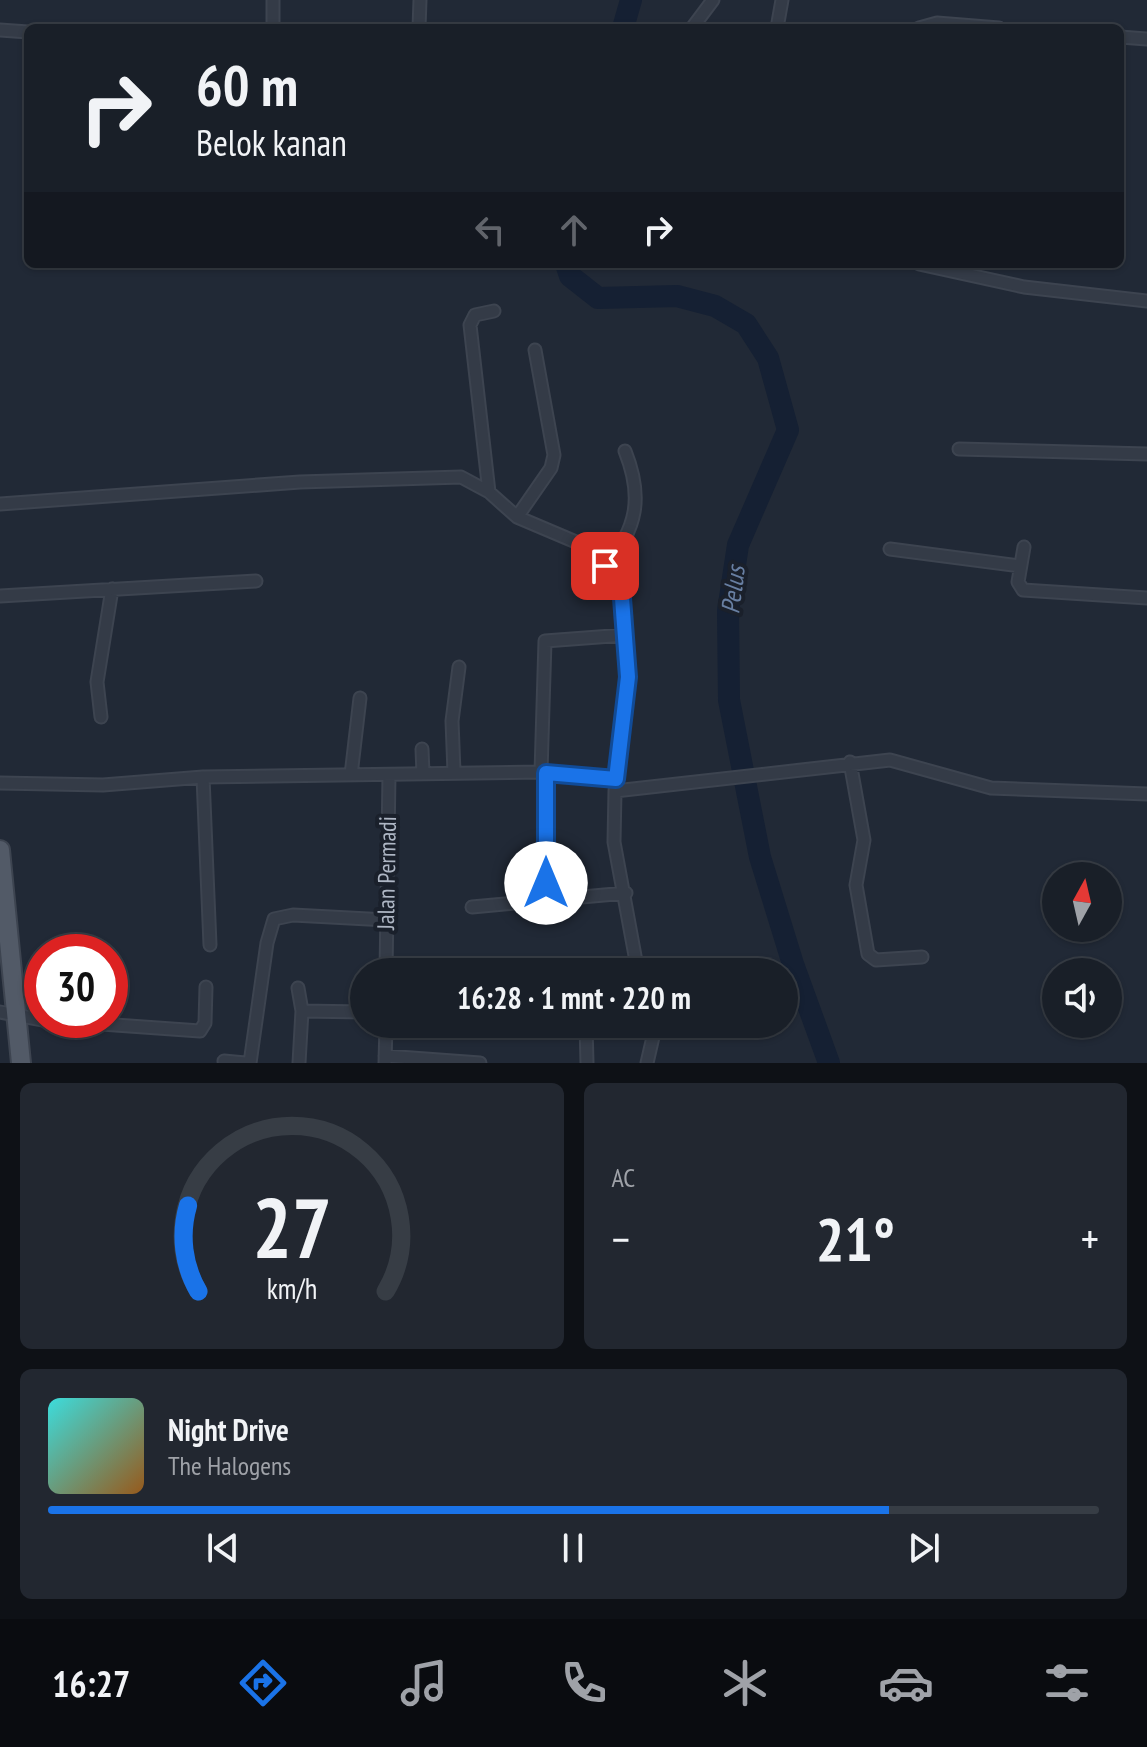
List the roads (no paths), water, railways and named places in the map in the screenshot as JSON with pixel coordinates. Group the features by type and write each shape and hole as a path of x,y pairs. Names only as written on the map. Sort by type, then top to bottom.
{"main road":[{"path":"0,850 9,1015 21,1063"}],"street":[{"path":"273,0 273,24"},
{"path":"419,24 420,0"},
{"path":"695,24 713,0"},
{"path":"778,24 782,0"},
{"path":"0,30 24,32"},
{"path":"1124,37 1147,39"},
{"path":"937,268 1024,287 1147,301"},
{"path":"489,492 470,325 475,315 494,311"},
{"path":"517,517 551,468 554,455 535,350"},
{"path":"959,449 1147,454"},
{"path":"605,566 623,541 633,519 638,495 625,451"},
{"path":"0,504 300,482 461,477 489,492 517,517 583,545 597,555 621,585 628,677 615,785 614,842 636,958"},
{"path":"1024,547 1018,582 1023,590 1147,598"},
{"path":"890,549 1020,566"},
{"path":"0,596 256,581"},
{"path":"101,717 97,682 112,589"},
{"path":"546,883 543,772 545,641 625,635"},
{"path":"454,772 452,721 459,667"},
{"path":"351,775 360,698"},
{"path":"422,749 423,774"},
{"path":"850,762 864,840 856,885 868,954 876,960 922,957"},
{"path":"0,783 103,785 203,777 543,772 615,785 715,779 850,762 911,763 991,788 1147,794"},
{"name":"Jalan Permadi","path":"386,958 389,775"},
{"path":"203,777 210,945"},
{"path":"472,907 626,893"},
{"path":"224,1061 248,1063 265,955 274,919 293,915 387,920"},
{"path":"128,1026 200,1031 205,1023 206,987"},
{"path":"298,988 302,1011 299,1063"},
{"path":"302,1011 350,1012"},
{"path":"386,1038 385,1059 480,1063"},
{"path":"586,1038 587,1063"},
{"path":"647,1063 653,1038"}],"waterway":[{"name":"Pelus","path":"624,24 631,0"},
{"name":"Pelus","path":"567,268 570,276 598,298 677,296 715,306 746,324 768,358 788,430 738,545 728,611 729,700 760,857 793,964 829,1063"}]}
